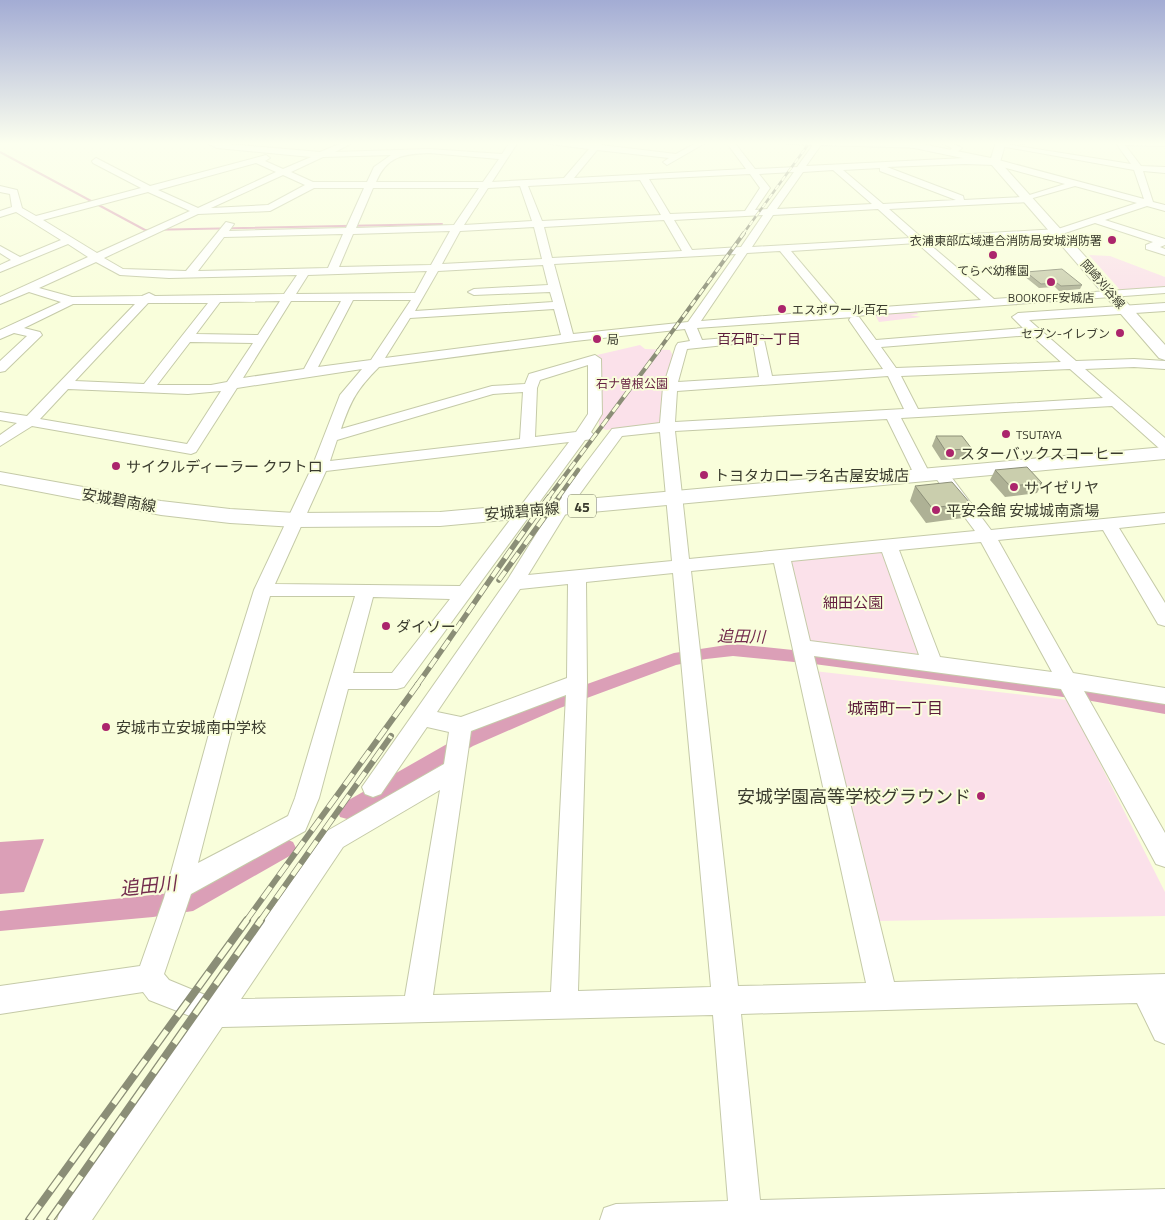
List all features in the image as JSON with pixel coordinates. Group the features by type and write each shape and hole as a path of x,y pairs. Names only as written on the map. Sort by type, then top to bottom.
{"main road":[{"name":"岡崎刈谷線","path":"1029,199 1165,355"},
{"name":"安城碧南線","path":"0,478 161,508 295,520 440,519 1165,453"}],"street":[{"path":"15,199 17,209 67,242 120,272 169,275 435,268 1058,232 1147,203"},
{"path":"33,220 108,199"},
{"path":"171,199 200,212 270,208 287,199"},
{"path":"0,301 94,257 227,199"},
{"path":"332,270 364,199"},
{"path":"149,978 176,899 221,730 262,590 320,467 347,395 374,363 404,315 419,296 457,228 476,199"},
{"path":"529,199 538,224 568,338"},
{"path":"656,199 689,254"},
{"path":"748,212 757,199"},
{"path":"698,344 690,327 780,199"},
{"path":"872,199 989,302"},
{"path":"963,199 968,201"},
{"path":"222,234 457,228 1009,199"},
{"path":"1136,199 1165,208"},
{"path":"1147,203 1149,199"},
{"path":"0,214 17,209"},
{"path":"190,274 222,234 238,210"},
{"path":"1095,220 1164,245"},
{"path":"0,269 67,242"},
{"path":"783,248 837,313"},
{"path":"0,249 20,261"},
{"path":"0,416 192,449 306,271"},
{"path":"0,442 30,421 169,275"},
{"path":"28,288 71,301 419,296"},
{"path":"474,292 554,288"},
{"path":"64,385 147,389 211,389 232,384 374,363 568,338 692,325 1165,290"},
{"path":"309,372 349,297"},
{"path":"147,389 216,299"},
{"path":"0,336 71,301"},
{"path":"404,315 558,305"},
{"path":"1165,307 1018,318 1165,446"},
{"path":"855,320 892,372 912,413"},
{"path":"0,368 36,335 14,329"},
{"path":"872,344 1034,331"},
{"path":"186,338 261,339"},
{"path":"746,1218 726,1000 667,427 670,387 682,346 759,338 766,380"},
{"path":"340,681 397,681 527,510 595,414 595,359 534,377 530,388 527,441"},
{"path":"670,387 892,372 1165,365"},
{"path":"330,438 492,390 530,388"},
{"path":"320,467 527,441 667,427 1115,402"},
{"path":"891,413 931,473 986,535 1165,856"},
{"path":"373,787 514,583 561,508 617,432"},
{"path":"514,583 577,575 1165,518"},
{"path":"1108,524 1165,619"},
{"path":"888,545 932,663"},
{"path":"781,556 883,995"},
{"path":"564,1004 576,691 577,575"},
{"path":"262,590 366,590 465,593"},
{"path":"176,899 297,823 307,798 366,590"},
{"path":"803,654 932,663 941,666 1060,681 1073,688 1165,696"},
{"path":"73,1220 335,839 457,748 576,691"},
{"path":"422,717 457,748"},
{"path":"417,1009 457,748"},
{"path":"149,978 159,990 216,1013 1155,989 1165,1030"},
{"path":"0,1000 149,978"},
{"path":"616,1220 746,1218 1165,1205"}],"green space":[{"path":"1089,255 1110,256 1165,277 1165,288 1121,291"},
{"path":"916,311 918,314 910,315 921,317 879,322 874,313"},
{"name":"石ナ曽根公園","path":"640,345 645,349 670,350 674,358 661,423 606,430 599,427 597,355"},
{"name":"細田公園","path":"880,551 887,556 924,655 918,658 807,641 789,564 793,560"},
{"name":"安城学園高等学校グラウンド","path":"814,671 1068,700 1165,892 1165,916 876,921"}],"shaded area":[{"path":"44,839 24,892 0,894 0,842"}],"building":[{"path":"1062,269 1082,285 1061,286 1057,283 1041,284 1026,272"},
{"path":"936,436 962,436 972,449 945,450"},
{"path":"1027,467 1042,483 1010,486 995,470"},
{"path":"952,482 970,503 932,508 915,486"}],"waterway":[{"path":"87,199 145,230 442,224"},
{"name":"追田川","path":"347,811 467,741 554,703 674,659 706,653 733,650 814,658 1086,693 1165,707"},
{"name":"追田川","path":"0,921 153,907 193,901 286,848"}],"railway":[{"path":"743,234 769,199"},
{"path":"658,351 744,233"},
{"path":"548,498 659,350"},
{"path":"558,498 578,470"},
{"path":"417,685 549,497"},
{"path":"499,580 559,497"},
{"path":"246,921 418,684"},
{"path":"260,921 391,736"},
{"path":"29,1220 247,920"},
{"path":"50,1220 261,920"}],"place":[{"name":"衣浦東部広域連合消防局安城消防署","path":"1112,240"},
{"name":"てらべ幼稚園","path":"993,255"},
{"name":"BOOKOFF安城店","path":"1051,282"},
{"name":"エスポワール百石","path":"782,309"},
{"name":"セブン-イレブン","path":"1120,333"},
{"name":"局","path":"597,339"},
{"name":"TSUTAYA","path":"1006,434"},
{"name":"スターバックスコーヒー","path":"950,453"},
{"name":"サイクルディーラー クワトロ","path":"116,466"},
{"name":"トヨタカローラ名古屋安城店","path":"704,475"},
{"name":"サイゼリヤ","path":"1014,487"},
{"name":"平安会館 安城城南斎場","path":"936,510"},
{"name":"ダイソー","path":"386,626"},
{"name":"安城市立安城南中学校","path":"106,727"},
{"name":"安城学園高等学校グラウンド","path":"981,796"}],"district":[{"name":"百石町一丁目","path":"759,338"},
{"name":"城南町一丁目","path":"895,708"}]}
